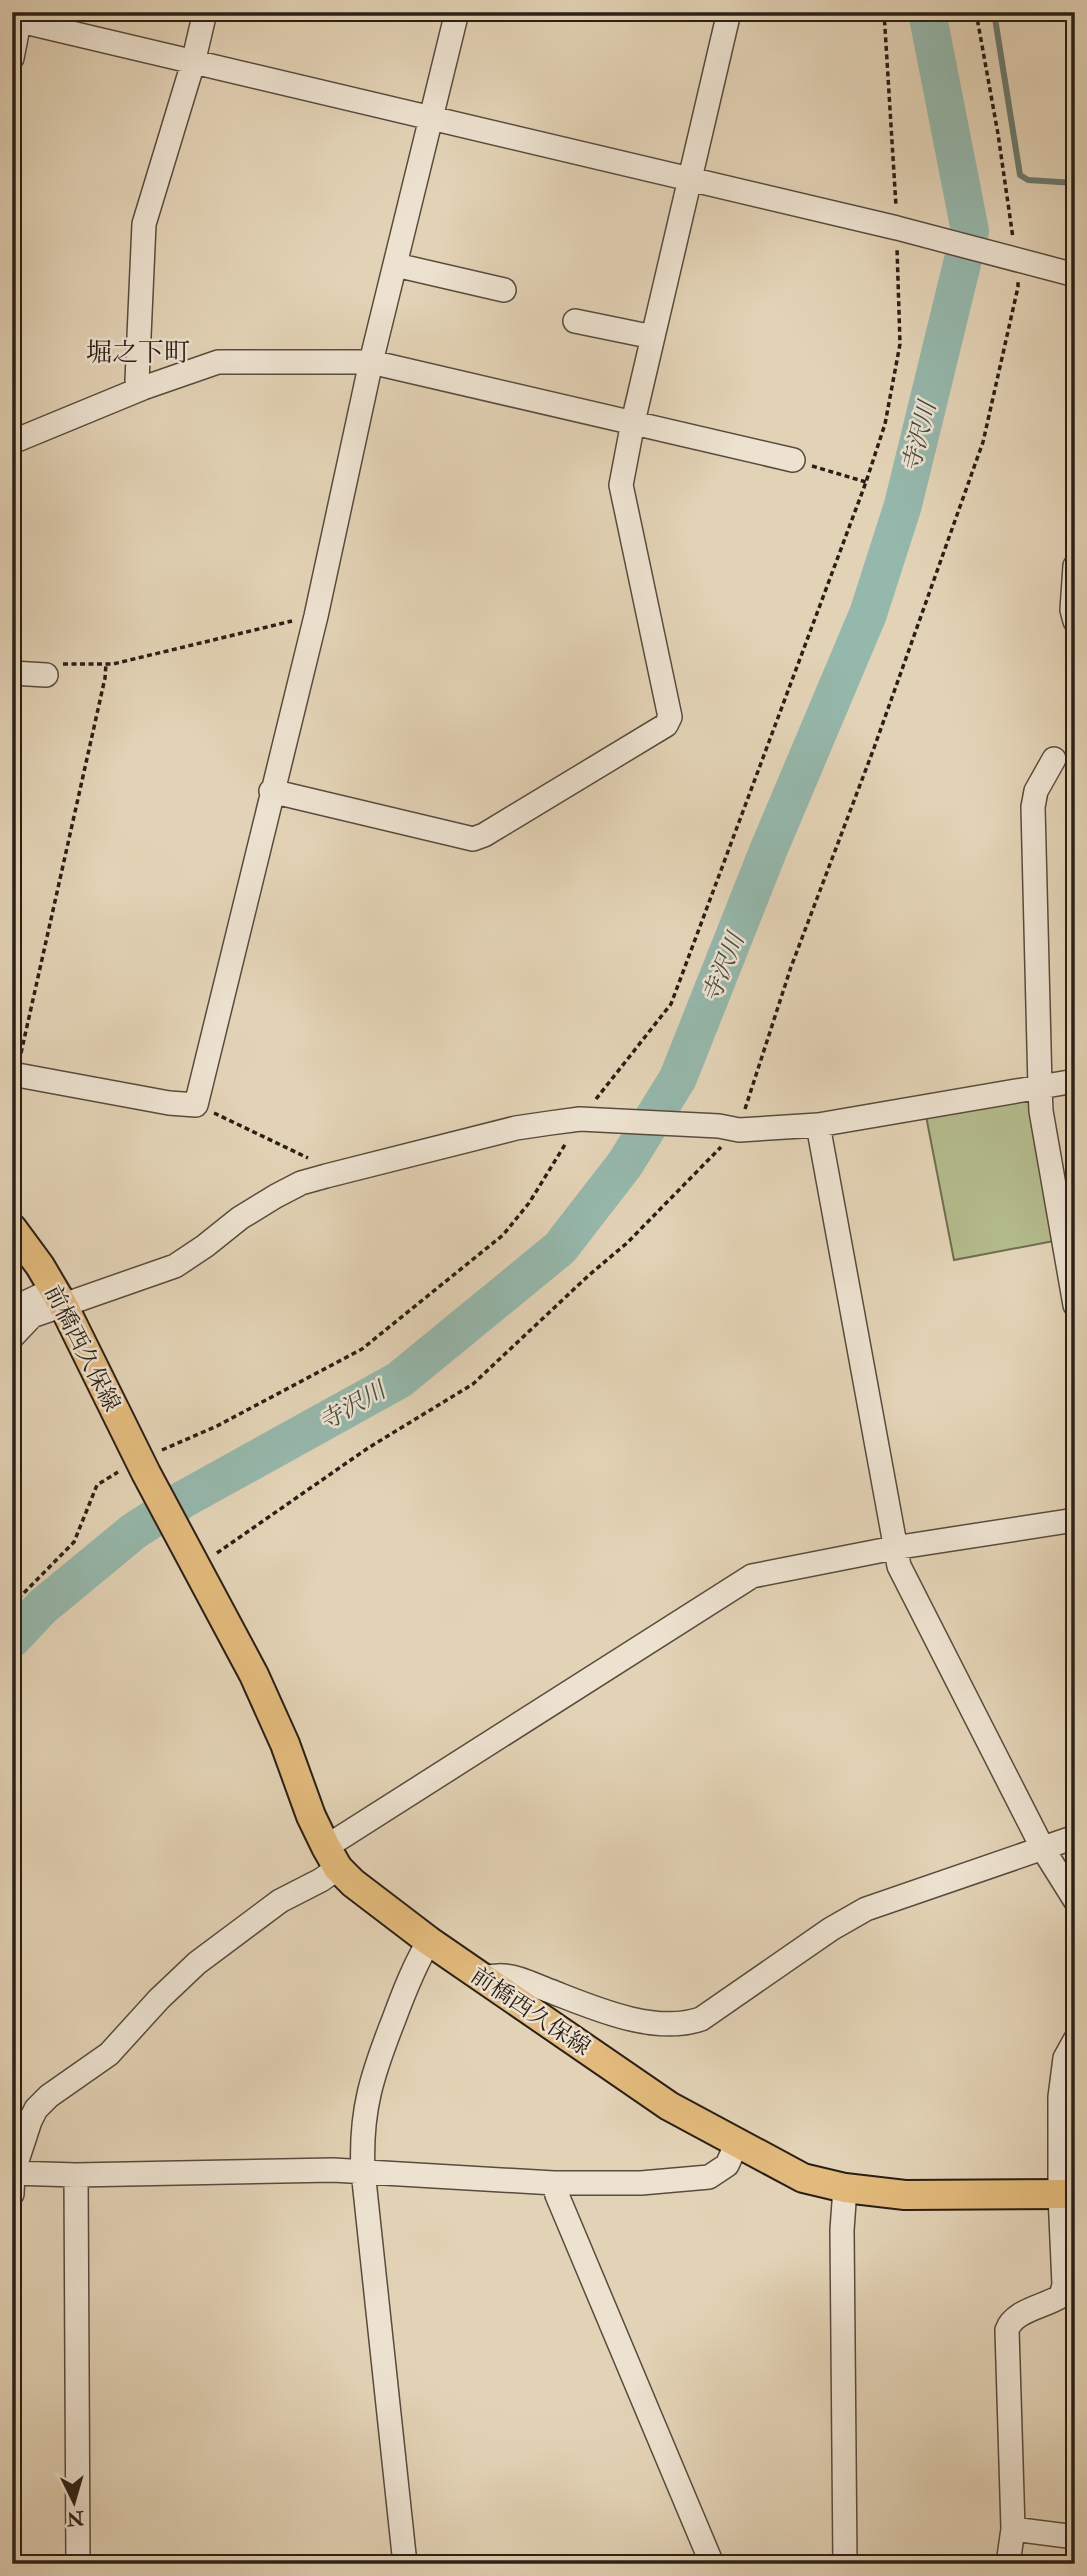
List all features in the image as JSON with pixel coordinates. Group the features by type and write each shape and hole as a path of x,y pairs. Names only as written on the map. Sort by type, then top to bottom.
{"main road":[{"name":"前橋西久保線","path":"12,1228 59,1297 143,1466 254,1675 285,1744 311,1816 332,1857 353,1882 429,1941 669,2106 803,2178 845,2188 905,2195 1067,2194"}],"street":[{"path":"143,388 137,381 144,224 193,63 205,12"},
{"path":"14,1075 169,1103 196,1105 316,615 371,362 457,12"},
{"path":"271,791 473,839 484,835 666,725 670,718 621,485 729,12"},
{"path":"12,58 17,17 193,63 902,229 1075,275"},
{"path":"396,265 504,290"},
{"path":"575,321 653,337"},
{"path":"12,442 143,388 218,362 371,362 793,460"},
{"path":"1075,566 1072,610 1075,621"},
{"path":"12,673 49,669"},
{"path":"1054,759 1036,791 1033,807 1040,1087 1041,1111 1075,1305"},
{"path":"12,1310 175,1266 240,1218 301,1183 516,1128 580,1119 729,1128 818,1125 1075,1081"},
{"path":"818,1125 899,1566 1043,1849 1075,1900"},
{"path":"12,1337 32,1316 59,1297"},
{"path":"12,2194 13,2173 36,2109 49,2096 115,2048 159,1999 197,1964 281,1901 321,1880 332,1857 752,1576 894,1548 1075,1520"},
{"path":"483,1978 503,1975 517,1978 627,2019 691,2023 701,2019 831,1928 866,1909 1075,1837"},
{"path":"405,2564 363,2172 363,2115 374,2070 414,1966 429,1941"},
{"path":"1008,2564 1013,2529 1007,2330 1010,2322 1019,2315 1061,2296 1067,2194 1060,2097 1065,2058 1075,2040"},
{"path":"13,2173 76,2175 333,2170 554,2183 641,2183 709,2177 727,2165 737,2143"},
{"path":"76,2175 78,2564"},
{"path":"554,2183 556,2195 712,2564"},
{"path":"845,2188 842,2230 845,2564"},
{"path":"1013,2529 1075,2537"}],"path":[{"path":"12,1605 74,1542 97,1485 143,1466 362,1349 503,1235 529,1203 580,1119 671,1004 866,482 885,424 900,344 902,229 884,12"},
{"path":"192,1557 473,1384 627,1243 729,1128 874,748 983,442 1018,287 998,134 976,12"},
{"path":"793,460 866,482"},
{"path":"49,669 106,664 316,615"},
{"path":"14,1075 106,664"},
{"path":"196,1105 308,1158 326,1176"}],"green space":[{"path":"1023,1097 1033,1108 1054,1241 954,1260 926,1116"}],"waterway":[{"name":"寺沢川","path":"12,1639 42,1607 134,1531 184,1499 399,1380 560,1248 625,1164 678,1078 768,851 868,614 903,505 970,231 927,12"},
{"path":"994,12 1020,175 1028,180 1075,183"}],"district":[{"name":"堀之下町","path":"138,352"}]}
